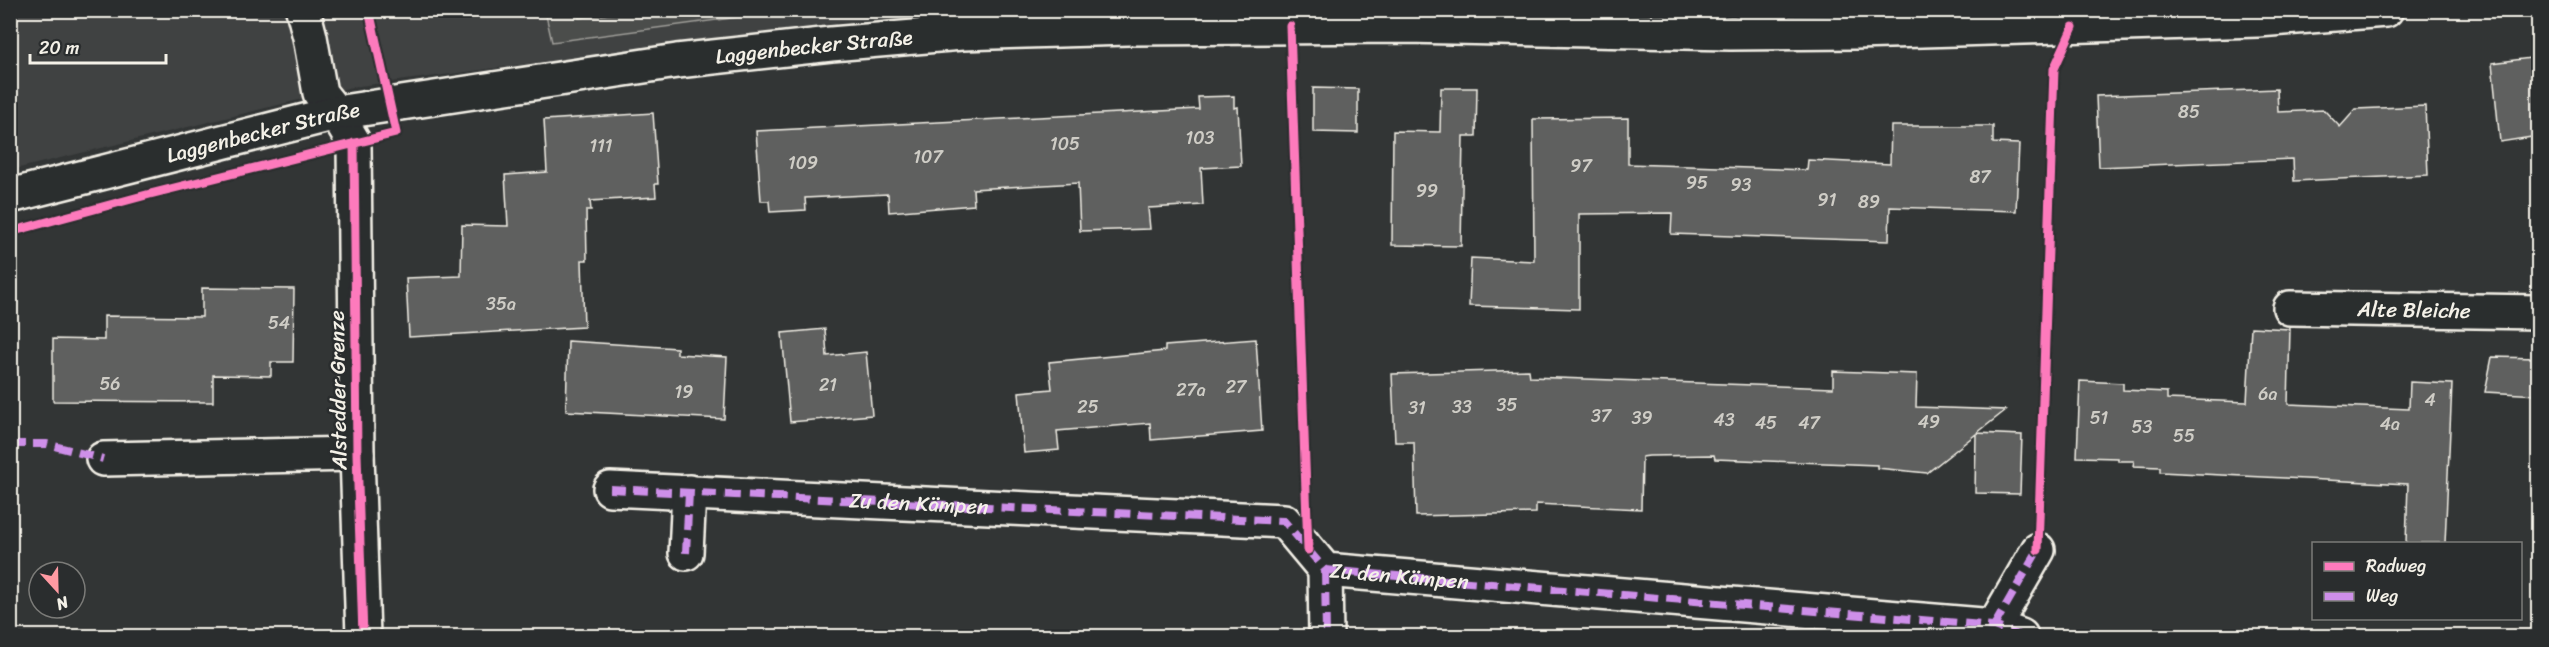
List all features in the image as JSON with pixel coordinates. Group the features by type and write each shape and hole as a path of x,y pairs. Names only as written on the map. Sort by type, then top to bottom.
{"street":[{"name":"Alstedder Grenze","path":"303,10 320,93 336,113 354,143 357,454 363,636"},
{"name":"Laggenbecker Straße","path":"10,196 336,113 677,62 831,44 961,22 1088,20 1406,26 1568,20 1730,22 1990,30 2268,19 2386,10"},
{"name":"Alte Bleiche","path":"2290,308 2538,312"},
{"name":"Alstedder Grenze","path":"103,459 357,454"},
{"name":"Zu den Kämpen","path":"610,489 1284,521 1325,570 2008,631"},
{"path":"686,553 689,492"},
{"path":"2008,631 2038,550"},
{"path":"1325,570 1326,636"}],"shaded area":[{"path":"640,10 785,11 552,42 545,11 578,11 579,18"},
{"path":"10,11 931,11 352,87 11,170"}],"building":[{"path":"2538,57 2538,136 2500,142 2492,63"},
{"path":"1313,88 1358,89 1358,133 1313,132"},
{"path":"1441,88 1477,88 1476,136 1463,136 1461,246 1392,245 1393,131 1440,132"},
{"path":"2277,89 2278,112 2324,110 2340,127 2356,109 2425,106 2428,175 2294,181 2293,159 2099,167 2096,96"},
{"path":"1234,96 1234,108 1238,107 1241,166 1201,168 1203,205 1148,208 1150,229 1080,231 1078,183 973,189 974,205 889,212 888,194 805,198 806,210 770,212 769,201 761,201 756,131 1199,109 1198,97"},
{"path":"653,113 658,184 655,184 656,197 590,201 591,210 586,210 587,260 582,260 584,327 409,337 406,278 461,276 462,225 508,226 505,175 547,172 544,120"},
{"path":"1628,118 1628,164 1807,170 1808,160 1890,164 1891,126 1993,126 1993,143 2019,144 2016,211 1890,207 1889,241 1671,234 1672,213 1579,214 1579,309 1469,306 1471,258 1534,261 1533,119"},
{"path":"202,288 294,289 293,362 271,362 271,376 213,375 213,402 53,401 53,339 104,340 104,316 202,317"},
{"path":"2251,327 2290,329 2288,404 2409,409 2410,382 2452,384 2445,542 2406,542 2408,484 2160,472 2160,467 2133,466 2134,461 2118,461 2118,458 2077,457 2080,381 2123,383 2123,390 2167,392 2167,399 2247,402"},
{"path":"825,329 827,356 866,352 872,415 790,422 782,333"},
{"path":"1256,339 1262,431 1151,440 1150,423 1057,431 1059,450 1024,453 1019,392 1052,389 1049,362 1165,351 1165,346"},
{"path":"568,341 677,348 677,354 727,357 724,419 566,411"},
{"path":"2492,357 2538,358 2538,395 2485,392"},
{"path":"1529,370 1530,377 1833,388 1833,371 1917,374 1916,407 2006,410 1977,433 2022,435 2020,494 1975,493 1976,434 1927,473 1877,468 1877,465 1715,459 1714,455 1649,456 1642,457 1641,509 1536,504 1536,513 1416,516 1414,442 1395,442 1392,374"}],"marked path":[{"path":"10,444 47,444 103,459"},
{"path":"610,489 1284,521 1325,570 1994,626 2021,636"},
{"path":"686,553 689,492"},
{"path":"1994,626 2038,550"},
{"path":"1325,570 1326,636"}],"cycle path":[{"path":"10,232 150,194 396,133 369,10"},
{"path":"1290,26 1308,550"},
{"path":"2038,550 2054,69 2073,27"},
{"path":"354,143 357,454 363,636"}]}
